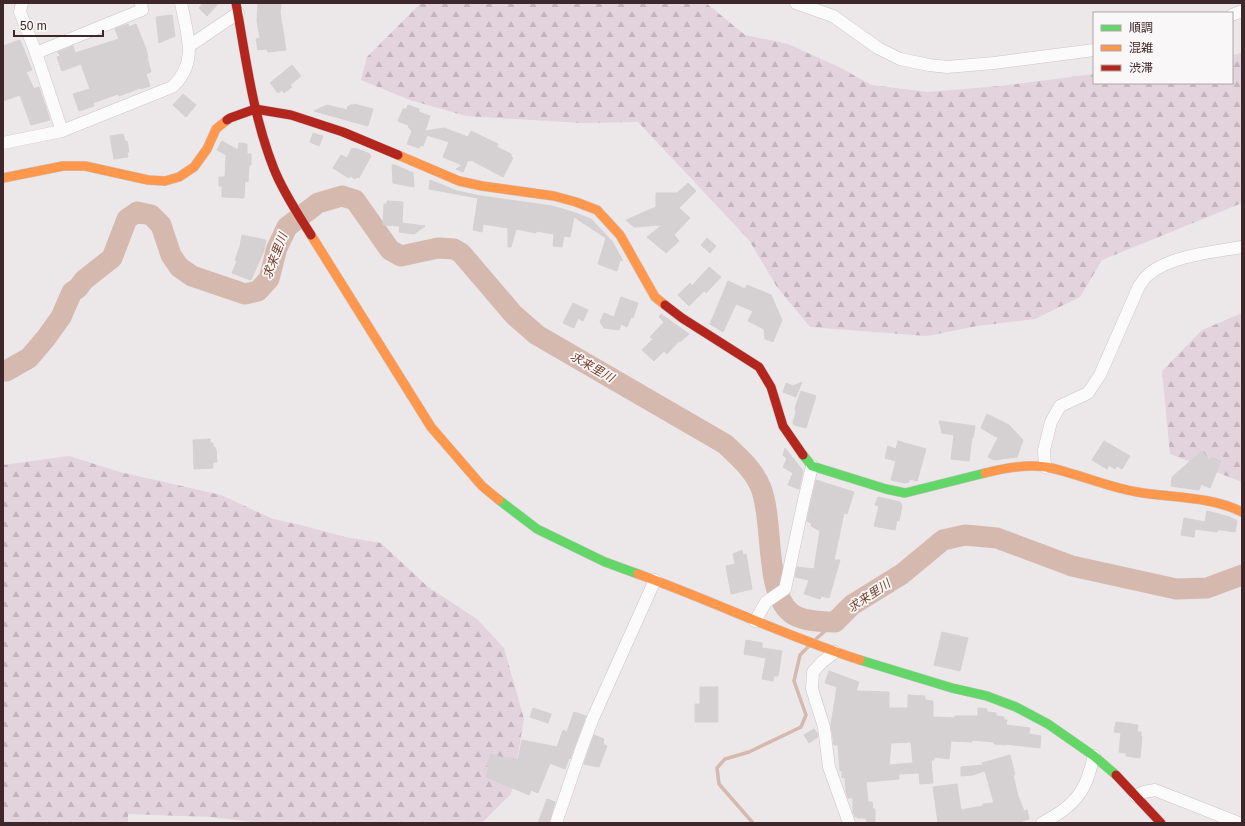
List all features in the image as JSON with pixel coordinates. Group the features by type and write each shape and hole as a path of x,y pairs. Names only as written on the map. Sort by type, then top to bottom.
{"street":[{"path":"22,3 20,12 36,53 62,131"},
{"path":"36,53 142,10 141,3"},
{"path":"3,143 62,131 172,87 180,80 188,64 189,46 181,3"},
{"path":"796,3 833,16 878,48 900,59 929,66 994,63 1093,50"},
{"path":"189,46 237,8 250,89 263,138 274,170 290,201 431,427 482,486 537,529 605,562 875,666 952,688 987,696 1016,707 1048,724 1094,756 1113,772 1161,823"},
{"path":"3,178 49,168 77,166 102,169 148,180 165,181 179,177 194,167 207,149 216,129 230,118 255,109 291,115 343,132 459,181 482,186 554,196 597,210 620,234 655,297 682,318 759,367 771,387 783,426 796,446 812,466 886,489 905,492 922,490 992,470 1021,466 1045,468 1136,492 1208,501 1234,508 1242,512"},
{"path":"1045,468 1044,450 1051,422 1060,406 1088,393 1100,375 1139,286 1149,274 1167,263 1242,247"},
{"path":"755,621 766,602 785,590 812,466"},
{"path":"556,823 593,718 655,580"},
{"path":"831,650 813,672 812,689 824,727 829,767 849,823"},
{"path":"1042,823 1062,812 1073,802 1084,786 1094,756"},
{"path":"1136,796 1144,792 1155,790 1239,823"}],"green space":[{"path":"421,3 706,3 745,35 788,44 843,69 871,85 928,92 1000,86 1093,74 1093,84 1233,84 1233,55 1242,53 1242,203 1102,260 1080,297 1035,319 977,326 927,336 810,327 777,287 749,240 638,122 582,123 466,116 410,100 361,80 367,57"},
{"path":"1242,313 1242,482 1170,454 1162,371 1202,330"},
{"path":"69,456 120,472 221,495 273,519 345,537 381,543 428,587 477,619 504,648 524,719 511,794 483,822 476,823 261,823 211,817 128,814 128,823 3,823 3,465"}],"building":[{"path":"203,3 219,3 207,16 199,8"},
{"path":"258,3 281,3 280,12 286,50 268,52 267,49 258,50 256,39 260,38 257,21"},
{"path":"172,15 175,36 159,43 156,17"},
{"path":"128,24 129,27 136,24 146,49 151,72 146,74 150,86 119,96 118,94 93,103 94,106 79,111 73,94 90,89 81,64 62,71 57,57 60,56 58,52 73,46 75,53 119,39 115,29"},
{"path":"20,40 32,70 26,72 34,89 39,87 50,120 31,125 20,95 3,101 3,46"},
{"path":"292,65 301,76 290,85 292,87 284,93 282,90 278,93 270,83"},
{"path":"183,94 196,105 186,117 173,105"},
{"path":"354,104 373,109 368,126 314,111 327,105 347,110 348,106"},
{"path":"408,105 419,109 419,112 430,116 425,131 444,128 468,137 471,131 498,144 497,147 511,154 513,158 503,177 471,160 468,160 463,172 456,169 462,165 443,157 449,142 427,135 423,146 421,145 419,148 407,144 412,131 408,125 398,121 403,109 406,109"},
{"path":"313,133 323,136 319,146 310,142"},
{"path":"123,134 125,141 127,141 129,152 127,152 128,157 114,159 110,136"},
{"path":"222,141 238,150 239,143 247,144 247,154 251,154 251,165 249,165 248,182 245,181 244,198 222,197 222,186 219,186 219,177 225,177 226,155 217,150"},
{"path":"352,148 370,154 369,155 371,156 359,178 357,177 355,179 350,176 349,178 333,168 341,155 347,158"},
{"path":"392,165 413,173 414,187 393,183"},
{"path":"430,180 457,191 552,206 591,219 612,241 623,261 620,260 617,271 598,264 606,238 574,217 570,237 564,236 562,247 553,246 554,234 536,231 536,233 516,229 511,247 508,247 508,228 483,224 482,232 473,230 478,198 429,189"},
{"path":"688,183 696,191 679,208 690,218 674,235 679,241 666,253 647,237 662,225 634,227 626,220 656,207 656,193 677,193"},
{"path":"387,201 403,202 402,223 425,226 414,234 399,232 400,226 383,225 384,204 387,204"},
{"path":"242,235 266,240 264,251 251,280 232,273 237,261 235,260"},
{"path":"707,238 716,246 710,253 701,245"},
{"path":"709,267 721,277 706,293 704,291 689,306 678,295 690,283 692,286"},
{"path":"728,281 745,289 747,285 771,295 782,320 773,342 765,339 764,329 748,321 753,311 736,304 723,332 710,324"},
{"path":"621,297 638,303 633,318 631,317 627,327 621,324 619,330 604,328 600,322 604,313 614,317"},
{"path":"573,303 588,310 583,321 578,318 574,328 563,323"},
{"path":"661,314 689,334 680,342 679,341 667,354 664,351 654,361 642,350 653,339 650,337 664,322 659,317"},
{"path":"802,382 796,397 783,392 786,383 793,386"},
{"path":"801,391 816,396 806,428 794,425 793,422 796,413 795,408"},
{"path":"987,414 1009,425 1023,440 1017,457 994,460 988,457 998,438 981,428"},
{"path":"939,421 975,426 969,461 951,459 954,435 942,433"},
{"path":"210,439 210,443 213,443 213,447 216,449 217,462 213,462 213,468 194,469 193,440"},
{"path":"898,441 926,449 917,481 909,479 909,482 905,483 891,480 896,461 885,458 888,446 896,449"},
{"path":"1104,441 1130,456 1122,469 1117,466 1115,469 1109,465 1107,469 1092,460"},
{"path":"785,448 803,471 799,489 788,485 793,473 783,467 787,459 783,455"},
{"path":"1202,451 1210,461 1212,457 1221,461 1210,488 1201,484 1199,490 1171,486 1172,477"},
{"path":"816,480 854,492 847,514 844,513 834,560 840,560 829,598 821,596 820,599 804,594 809,580 795,577 797,567 814,569 820,531 811,526 812,524 807,521"},
{"path":"878,497 900,502 902,506 899,521 897,520 895,530 874,526 879,506 875,505"},
{"path":"1207,511 1230,517 1237,521 1235,532 1218,530 1217,532 1195,529 1194,537 1181,535 1184,518 1205,522"},
{"path":"742,550 743,555 746,554 752,589 731,594 726,566 735,564 733,554"},
{"path":"942,632 968,638 960,671 934,665"},
{"path":"746,640 762,643 762,648 782,651 778,676 774,676 773,681 762,679 766,658 744,654"},
{"path":"829,671 859,682 856,691 889,692 889,708 908,708 908,695 925,696 925,700 933,701 933,717 955,718 955,716 978,716 978,708 987,709 987,712 996,713 996,716 1004,717 1004,720 1007,720 1006,725 1030,728 1029,734 1041,736 1040,748 994,744 994,742 972,740 972,742 951,741 949,759 934,757 934,760 931,760 933,783 920,784 919,773 899,774 899,779 866,782 868,802 872,802 873,809 875,809 875,823 867,823 866,818 855,817 853,812 853,798 848,798 846,792 845,777 842,778 842,770 840,771 838,745 834,745 831,725 837,687 825,683","holes":["911,742 913,763 889,765 891,743"]},
{"path":"700,687 718,687 718,722 695,722 695,704 700,704"},
{"path":"533,708 551,714 548,723 530,717"},
{"path":"574,712 586,716 570,759 569,758 565,769 550,763 538,793 531,790 529,795 486,777 489,767 487,766 490,754 518,760 522,740 557,747 563,730 567,732"},
{"path":"1116,722 1138,725 1137,732 1141,732 1142,736 1140,758 1126,756 1126,753 1119,752 1121,733 1114,732"},
{"path":"814,729 818,737 809,743 804,735"},
{"path":"594,735 604,739 603,744 607,746 599,767 584,764"},
{"path":"1010,755 1018,796 1024,811 1027,810 1029,819 1022,821 1023,823 938,823 933,787 957,784 961,810 983,806 983,804 994,803 985,771 973,775 961,776 961,767 983,765 982,763"},
{"path":"547,799 555,802 549,823 538,823"}],"waterway":[{"name":"求来里川","path":"3,371 6,371 29,358 46,338 61,317 72,292 78,288 84,280 112,258 127,219 137,212 151,215 161,225 171,255 179,267 192,276 245,294 258,291 269,279 277,248 287,227 318,203 342,196 355,200 390,250 401,256 438,248 454,249 461,253 514,315 537,335 725,444 741,459 754,475 761,488 765,502 773,573 777,589 782,603 795,616 824,622 835,622 852,605 902,574 943,540 965,535 997,538 1072,566 1176,589 1207,588 1242,575"},
{"path":"816,639 835,622"},
{"path":"753,823 719,784 717,768 725,759 749,752 801,727 806,715 794,681 800,655 809,646"}],"traffic: fast":[{"path":"803,455 812,466 886,489 905,493 985,473"},
{"path":"499,500 537,529 605,562 638,574"},
{"path":"860,660 952,688 987,696 1016,707 1048,724 1094,756 1116,775"}],"traffic: slow":[{"path":"3,178 63,166 85,166 148,180 165,181 179,177 194,167 207,149 216,129 227,120"},
{"path":"398,155 459,181 482,186 554,196 597,210 620,235 655,297 665,305"},
{"path":"311,235 431,427 482,486 499,500"},
{"path":"985,473 1015,467 1046,467 1125,490 1204,500 1242,512"},
{"path":"638,574 832,651 860,660"}],"traffic: jam":[{"path":"236,3 255,108 267,149 282,186 311,235"},
{"path":"227,120 255,109 291,115 343,132 398,155"},
{"path":"665,305 682,318 759,367 771,387 783,426 803,455"},
{"path":"1116,775 1161,823"}]}
